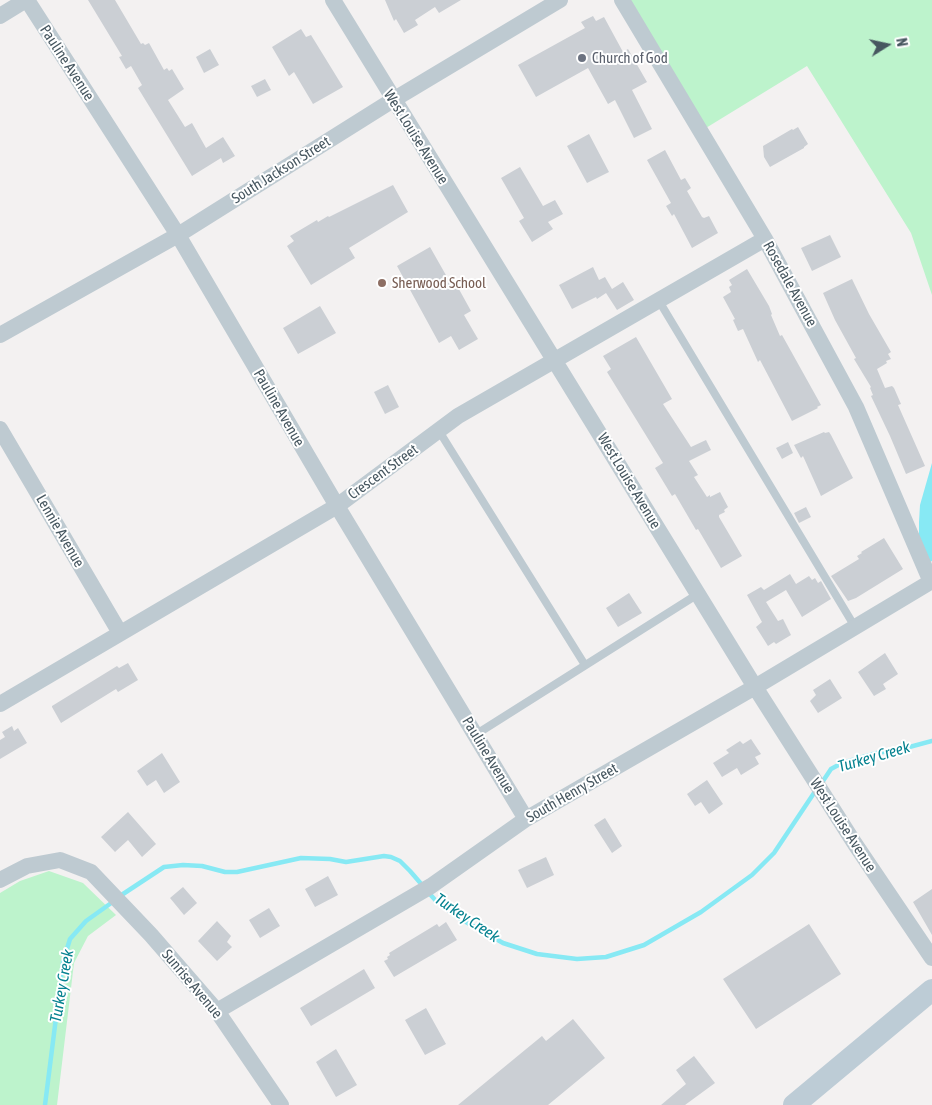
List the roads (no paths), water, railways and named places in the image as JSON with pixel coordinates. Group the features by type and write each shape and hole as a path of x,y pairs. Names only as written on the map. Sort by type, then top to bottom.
{"main road":[{"path":"805,1102 932,990"}],"street":[{"path":"0,16 26,0"},
{"name":"Pauline Avenue","path":"26,0 178,235 337,506 526,819"},
{"name":"West Louise Avenue","path":"333,0 755,687 855,844 932,958"},
{"name":"South Jackson Street","path":"0,335 178,235 393,100 560,0"},
{"name":"Rosedale Avenue","path":"622,0 765,239 856,406 932,582"},
{"name":"Crescent Street","path":"0,704 337,506 458,416 765,239"},
{"name":"Lennie Avenue","path":"0,430 120,633"},
{"name":"South Henry Street","path":"217,1011 431,886 526,819 932,582"},
{"name":"Sunrise Avenue","path":"0,880 26,866 60,860 91,872 151,935 217,1011 281,1105"}],"lane":[{"path":"659,301 855,627"},
{"path":"439,431 585,665"},
{"path":"475,735 698,594"}],"water":[{"path":"932,463 932,561 928,563 919,541 919,522 920,505"}],"waterway":[{"name":"Turkey Creek","path":"821,784 831,769 842,763 932,741"},
{"name":"Turkey Creek","path":"428,892 437,902 459,918 503,943 537,954 577,959 606,957 644,945 701,912 752,875 774,853 816,790"},
{"name":"Turkey Creek","path":"120,896 164,867 202,866 225,872 237,872 301,858 330,859 346,862 384,856 391,857 400,861 423,886"},
{"name":"Turkey Creek","path":"45,1105 63,962 70,939 86,921 114,901"}],"place":[{"name":"Church of God","path":"582,58"},
{"name":"Sherwood School","path":"382,283"}]}
